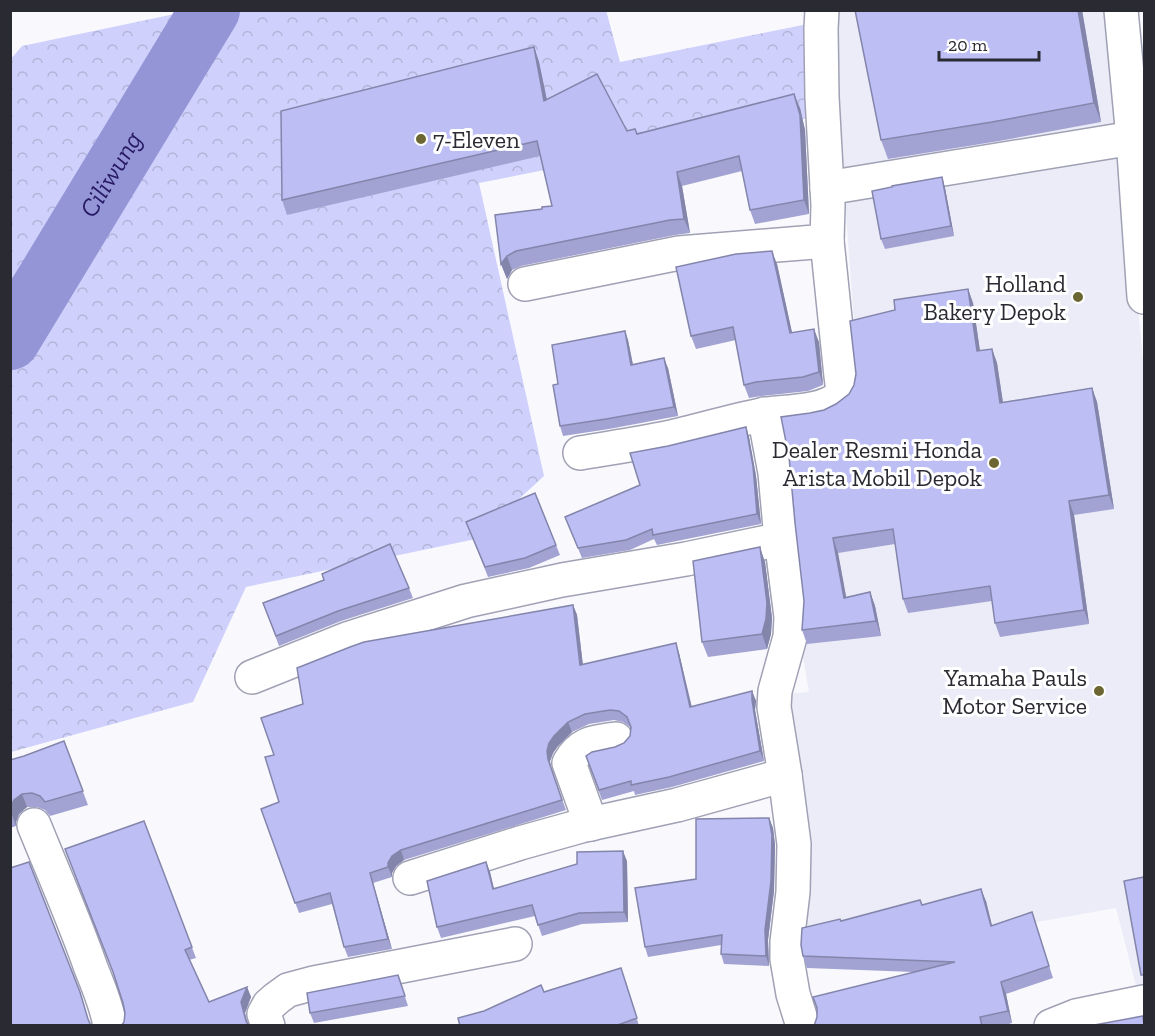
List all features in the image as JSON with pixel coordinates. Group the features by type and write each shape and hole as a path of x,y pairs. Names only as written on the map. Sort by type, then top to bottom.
{"main road":[{"path":"580,453 667,438 764,414 803,410 824,405 837,399 840,395 841,376 827,241 828,188 822,98 822,10"},
{"path":"1121,10 1144,297"},
{"path":"828,188 1133,138"},
{"path":"525,284 679,254 827,241"},
{"path":"764,414 775,472 791,617 790,637 775,691 774,707 794,844 793,892 787,959 793,994 803,1026"},
{"path":"252,677 347,639 466,601 562,580 686,559 781,538"},
{"path":"591,824 569,763 575,752 589,743 616,739"},
{"path":"410,878 520,843 677,805 785,775"},
{"path":"34,825 79,932 110,1026"},
{"path":"268,1026 264,1014 270,1005 288,990 337,977 515,944"},
{"path":"1051,1026 1076,1016 1144,1002"}],"shaded area":[{"path":"831,11 1110,11 1144,370 1144,1017 1116,908 998,929 916,973 798,957 761,696 809,692 766,441 862,430"},
{"path":"1144,1017 1144,1025 1114,1025"}],"green space":[{"path":"606,10 620,62 832,19 839,112 479,183 544,476 476,539 246,587 193,702 11,752 10,60 22,46 189,11"}],"building":[{"path":"855,10 1078,10 1094,103 881,140"},
{"path":"534,47 544,101 597,74 627,131 635,129 637,134 794,94 800,115 804,200 750,210 739,156 677,172 684,219 516,251 507,256 501,264 495,215 552,206 537,141 282,200 281,111"},
{"path":"942,177 951,226 881,239 872,191"},
{"path":"772,251 790,333 814,329 819,372 803,377 744,385 733,327 691,336 676,267 736,254"},
{"path":"968,289 977,351 992,349 1000,403 1092,388 1109,495 1069,501 1084,610 995,623 990,586 903,599 893,529 833,538 844,598 870,592 876,621 802,630 804,601 789,457 781,417 824,410 849,394 856,374 850,321 895,310 894,300"},
{"path":"625,331 631,365 664,358 674,407 560,426 553,385 558,384 552,345"},
{"path":"746,427 753,466 757,514 653,535 652,529 626,540 578,548 565,517 640,485 630,453"},
{"path":"535,493 556,545 525,558 485,567 466,522"},
{"path":"390,544 409,588 338,611 276,636 263,603 324,580 322,574"},
{"path":"760,547 767,603 762,634 702,642 693,561"},
{"path":"573,605 580,665 676,643 690,707 752,691 760,751 669,777 631,785 631,781 599,790 586,756 592,752 624,743 630,736 631,727 627,717 619,711 610,710 585,714 568,722 554,736 547,751 562,800 401,850 392,856 388,867 370,873 388,939 344,947 330,893 295,903 261,809 279,802 265,757 274,755 261,718 303,704 297,668 350,647 364,642"},
{"path":"64,741 83,791 45,802 40,796 32,793 22,794 14,800 10,808 10,760"},
{"path":"769,818 772,835 771,881 765,930 766,956 721,954 722,935 645,947 635,888 696,879 696,819"},
{"path":"144,821 192,947 185,950 209,1002 247,987 241,1002 249,1026 121,1026 125,1013 123,1003 65,849"},
{"path":"623,851 624,912 579,913 538,925 532,905 437,927 427,881 486,862 493,889 577,864 577,852"},
{"path":"29,862 91,1026 10,1026 10,868"},
{"path":"1144,877 1144,975 1141,975 1124,881"},
{"path":"981,889 991,926 1032,912 1049,966 1001,982 1008,1011 980,1017 982,1026 814,1026 817,1008 813,997 955,962 803,956 802,928 840,919 841,921 920,900 922,905"},
{"path":"621,968 637,1018 615,1026 460,1026 458,1018 484,1011 541,985 544,992"},
{"path":"398,975 405,996 310,1013 307,993"},
{"path":"1143,1016 1144,1026 1089,1026"}],"waterway":[{"name":"Ciliwung","path":"10,340 210,10"}],"place":[{"name":"7-Eleven","path":"421,139"},
{"name":"Holland Bakery Depok","path":"1078,297"},
{"name":"Dealer Resmi Honda Arista Mobil Depok","path":"994,463"},
{"name":"Yamaha Pauls Motor Service","path":"1099,691"}]}
